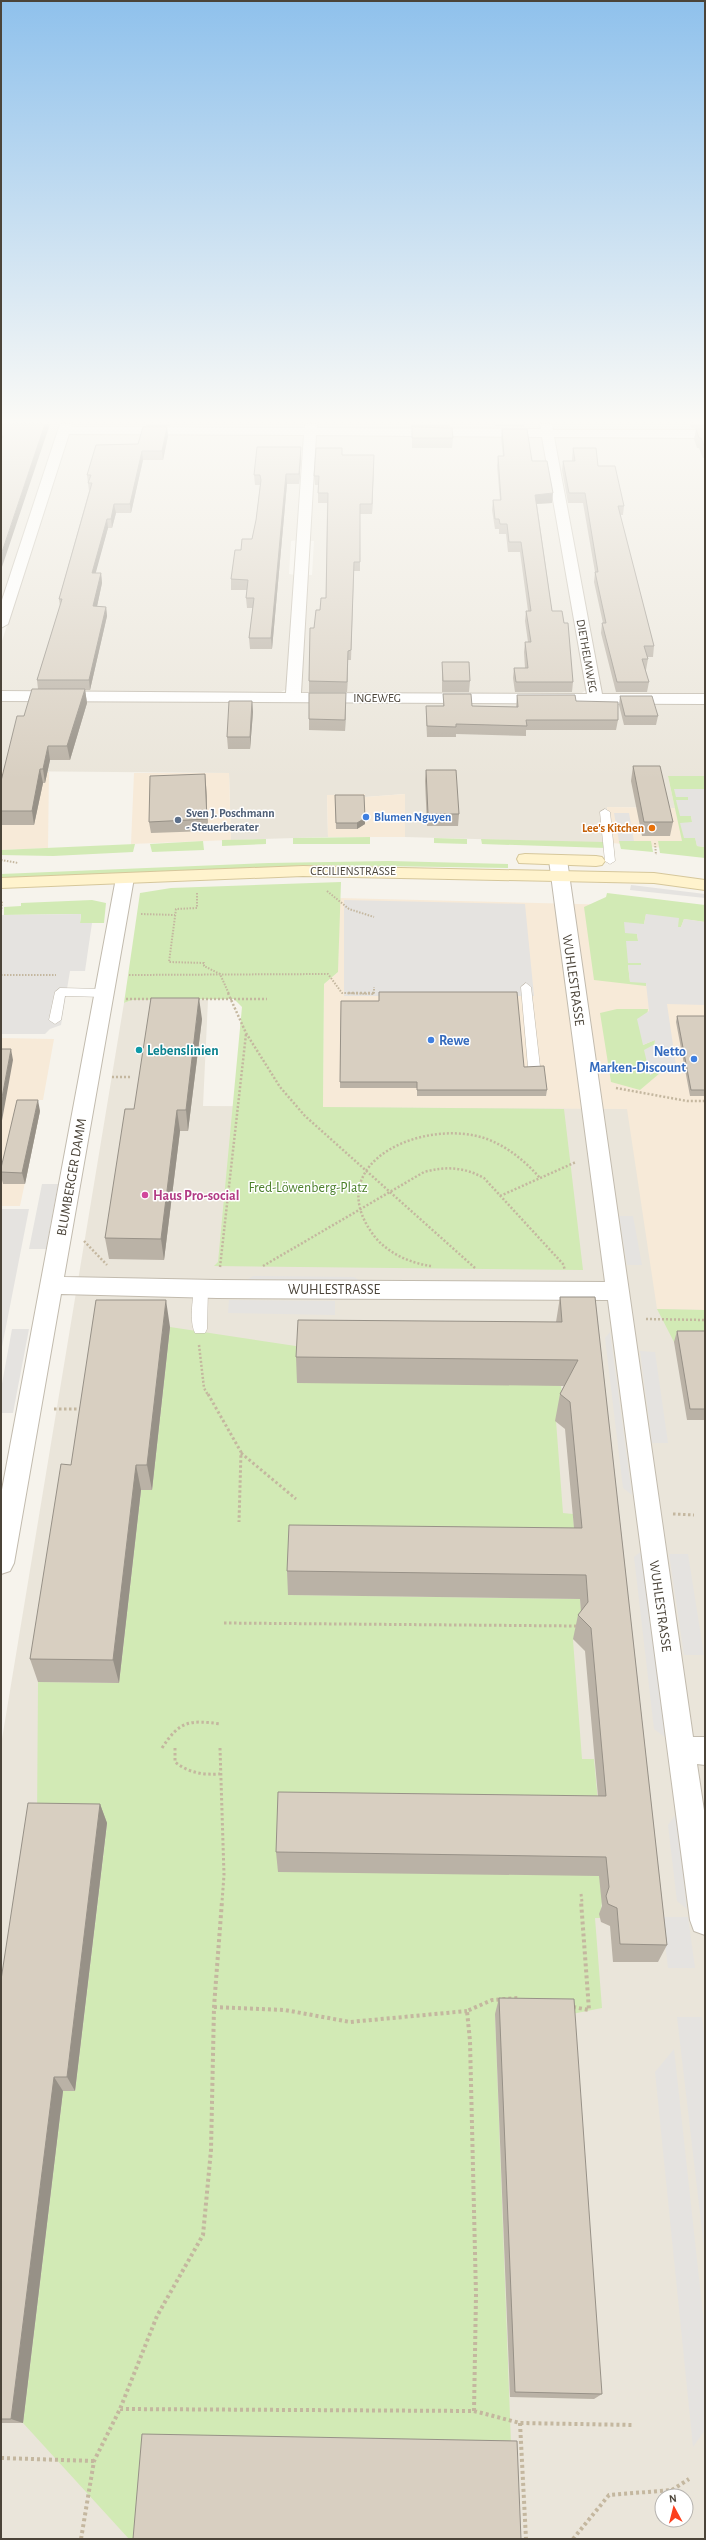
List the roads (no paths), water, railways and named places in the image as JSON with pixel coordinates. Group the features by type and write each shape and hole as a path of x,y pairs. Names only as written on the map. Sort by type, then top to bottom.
{"street":[{"path":"1,624 27,543"},
{"path":"293,697 303,543"},
{"name":"DIETHELMWEG","path":"567,543 595,699"},
{"name":"INGEWEG","path":"1,696 705,699"},
{"name":"CECILIENSTRASSE","path":"1,869 311,856 559,867 705,885"},
{"name":"CECILIENSTRASSE","path":"2,891 125,878 303,871 559,867 610,862 705,871"},
{"name":"WUHLESTRASSE","path":"559,867 616,1291 622,1319 693,1750 705,1920"},
{"name":"BLUMBERGER DAMM","path":"1,1563 9,1476 112,996 125,878"},
{"name":"WUHLESTRASSE","path":"51,1285 209,1288 616,1291"}],"lane":[{"path":"605,812 610,862"},
{"path":"526,987 534,1068"},
{"path":"55,1020 60,992 112,996"},
{"path":"200,1329 198,1317 209,1288"}],"place":[{"name":"Blumen Nguyen","path":"366,817"},
{"name":"Sven J. Poschmann - Steuerberater","path":"178,820"},
{"name":"Lee's Kitchen","path":"652,828"},
{"name":"Rewe","path":"431,1040"},
{"name":"Lebenslinien","path":"139,1050"},
{"name":"Netto Marken-Discount","path":"694,1059"},
{"name":"Haus Pro-social","path":"145,1195"}],"park label":[{"name":"Fred-Löwenberg-Platz","path":"308,1187"}]}
